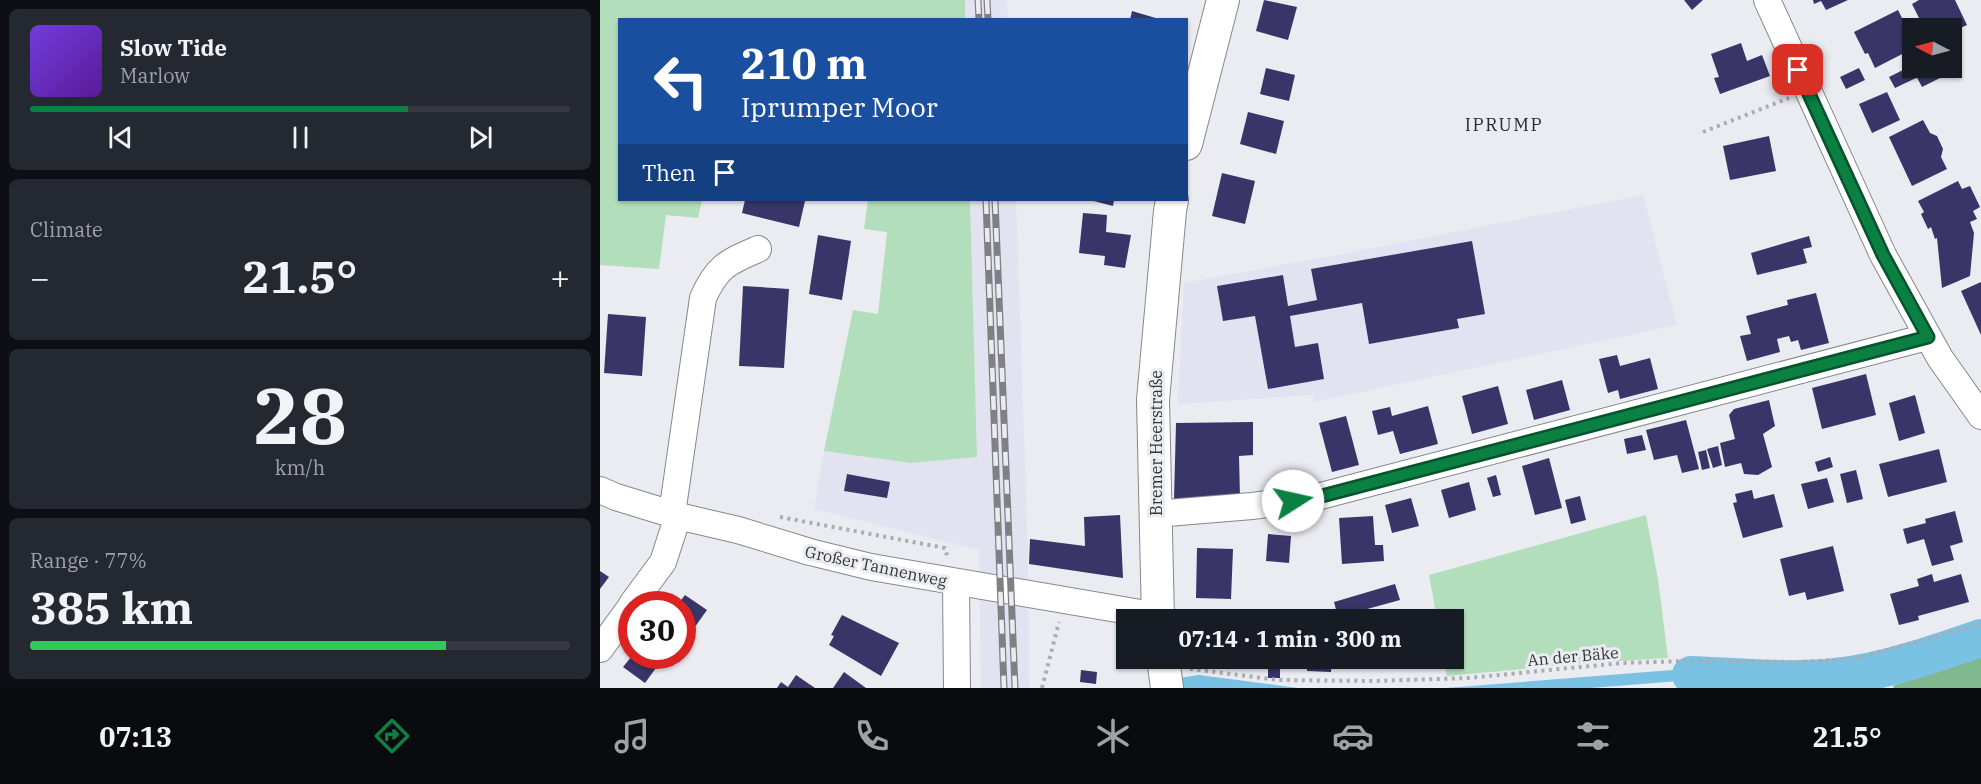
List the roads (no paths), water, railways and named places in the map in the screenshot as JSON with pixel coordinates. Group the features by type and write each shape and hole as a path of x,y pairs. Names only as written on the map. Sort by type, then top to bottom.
{"main road":[{"path":"1188,136 1223,0"},
{"name":"Bremer Heerstraße","path":"1158,609 1153,400 1173,201"}],"street":[{"path":"1767,0 1883,255 1940,358 1981,416"},
{"path":"642,591 663,562 675,515 703,298 711,279 728,262 758,249"},
{"path":"1155,514 1252,506 1313,498 1928,337"},
{"name":"Großer Tannenweg","path":"600,490 675,515 738,530 810,552 956,583 1116,610"},
{"path":"956,583 957,688"},
{"path":"600,649 618,624"}],"water":[{"path":"1672,670 1742,676 1591,688 1446,688"},
{"path":"1199,675 1298,688 1156,688 1179,678"}],"waterway":[{"path":"1691,675 1774,679 1837,677 1904,663 1981,638"}],"railway":[{"path":"978,0 979,18"},
{"path":"987,0 988,18"},
{"path":"986,201 1004,688"},
{"path":"995,201 1015,688"}],"district":[{"name":"IPRUMP","path":"1504,124"}]}
